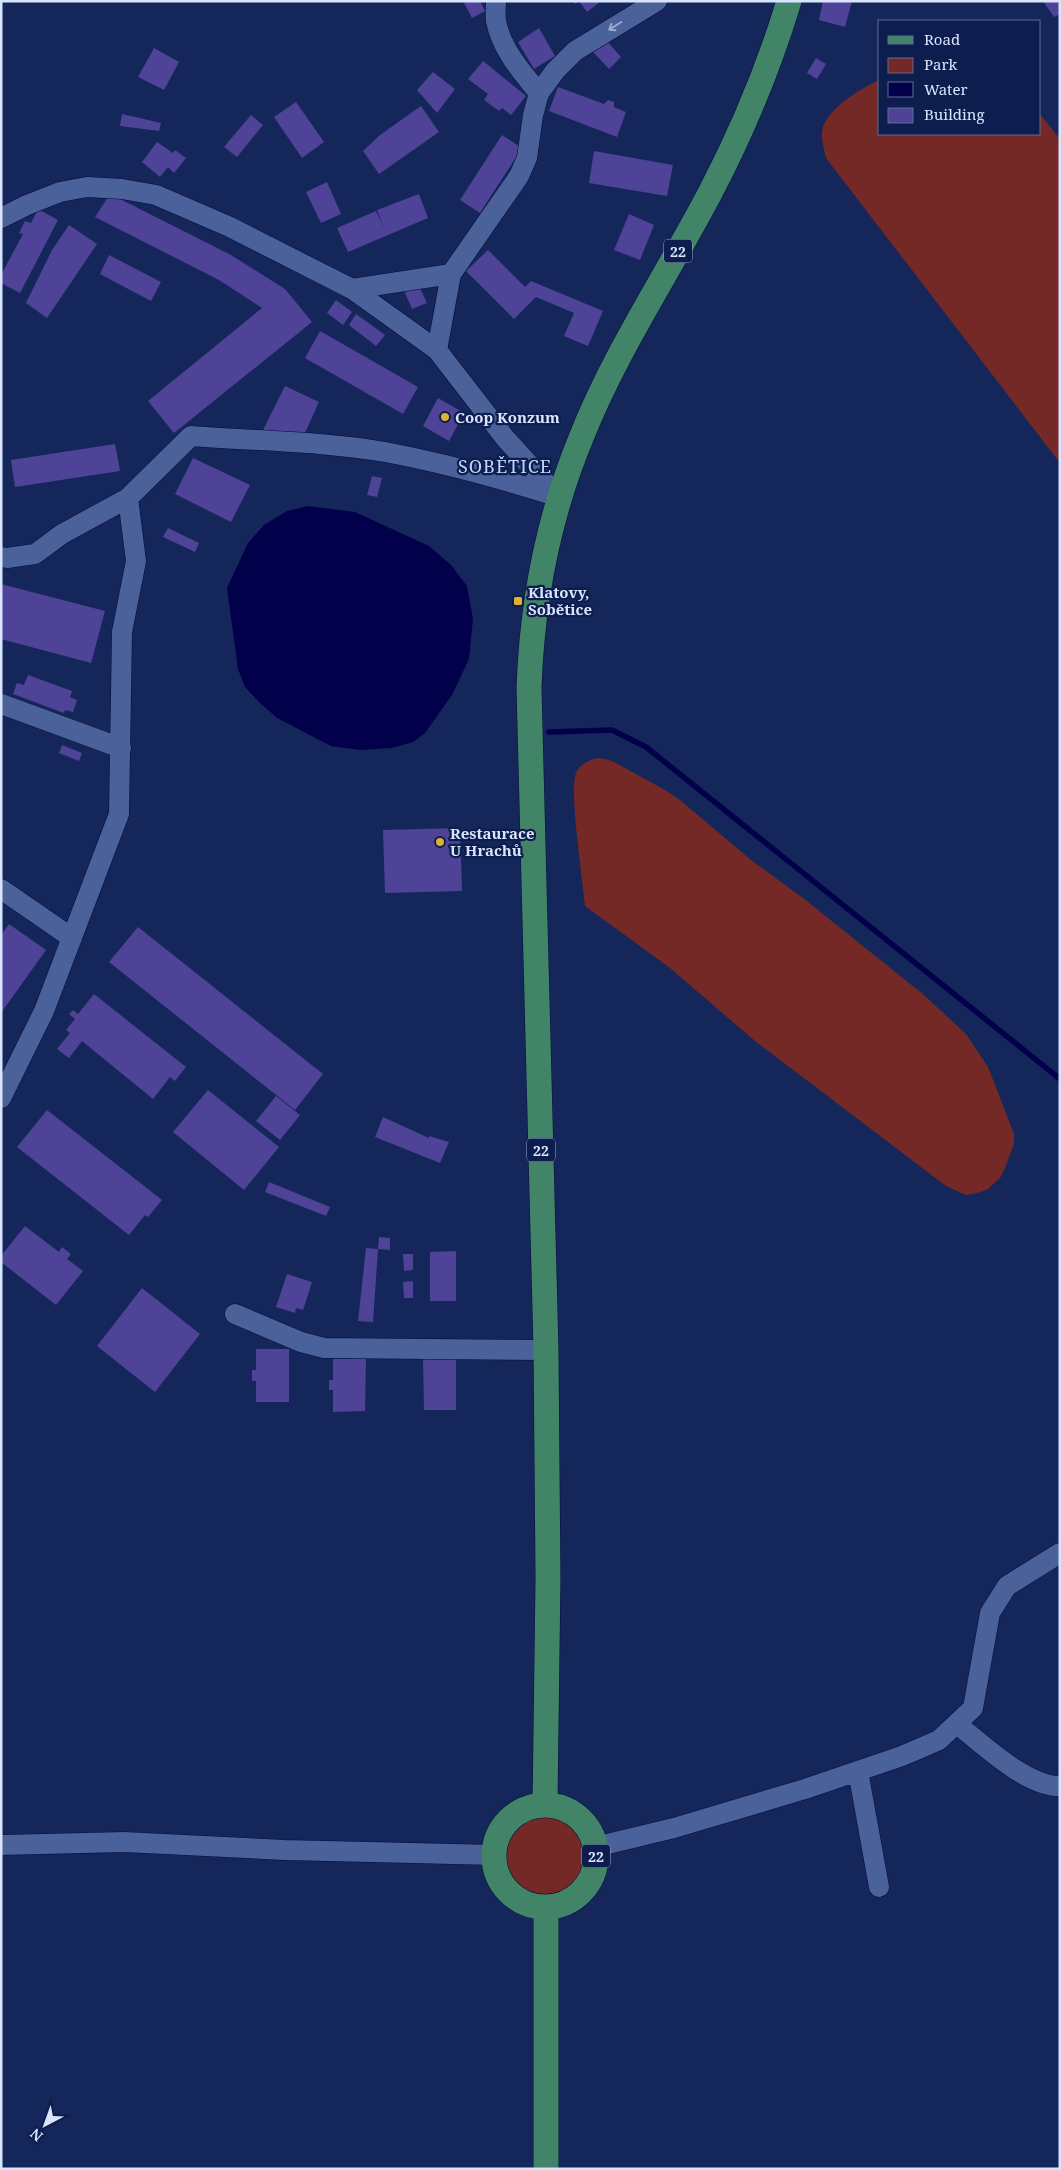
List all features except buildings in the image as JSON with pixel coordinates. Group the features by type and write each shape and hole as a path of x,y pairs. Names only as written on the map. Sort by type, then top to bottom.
{"main road":[{"name":"22","path":"545,1805 548,1578 546,1350 529,688 534,614 540,572 559,497 581,435 615,363 711,192 739,132 772,53 789,1"},
{"name":"22","path":"545,1805 565,1809 578,1817 588,1828 595,1847 594,1870 584,1889 566,1903 546,1907 533,1905 512,1895 499,1877 495,1855 500,1833 514,1816 523,1810 545,1805"},
{"path":"546,1907 546,2169"}],"street":[{"path":"496,1 496,22 506,47 523,75 539,93"},
{"path":"437,350 451,274 519,176 528,158 533,115 539,93 555,71 576,51 657,1"},
{"path":"1,218 60,192 87,187 122,189 156,195 230,227 352,289 437,350 505,438 559,497"},
{"path":"352,289 451,274"},
{"path":"1,557 7,558 35,554 62,534 128,498 191,436 334,446 385,452 505,480 559,497"},
{"path":"1,1098 44,1011 119,814 122,632 136,561 128,498"},
{"path":"1,704 121,748"},
{"path":"1,889 72,938"},
{"path":"235,1314 301,1342 324,1348 546,1350"},
{"path":"595,1847 674,1828 858,1771 902,1756 939,1740 973,1708 990,1613 1007,1586 1060,1553"},
{"path":"957,1724 1018,1771 1051,1786 1060,1786"},
{"path":"858,1771 879,1887"},
{"path":"1,1845 124,1842 285,1850 495,1855"}],"green space":[{"path":"878,81 878,135 1041,135 1041,115 1060,139 1060,463 826,158 822,135 826,120 847,99"},
{"path":"598,758 614,762 680,800 751,860 803,898 924,995 966,1034 988,1067 1014,1134 1014,1144 1000,1178 988,1189 966,1195 946,1186 755,1041 670,968 585,906 575,817 574,783 576,773 580,767 588,761"},
{"path":"537,1817 553,1817 567,1823 578,1834 584,1848 584,1864 578,1878 567,1889 553,1895 537,1895 523,1889 512,1878 506,1864 506,1848 512,1834 523,1823"}],"water":[{"path":"308,506 355,512 429,546 451,565 467,586 473,619 469,659 452,695 425,733 413,742 392,748 360,750 331,746 277,718 245,687 238,669 227,588 248,543 264,525 287,511"}],"waterway":[{"path":"549,732 612,730 646,747 1060,1079"}],"place":[{"name":"Coop Konzum","path":"445,417"},
{"name":"Klatovy, Sobětice","path":"518,601"},
{"name":"Restaurace U Hrachů","path":"440,842"}],"district":[{"name":"SOBĚTICE","path":"505,466"}]}
